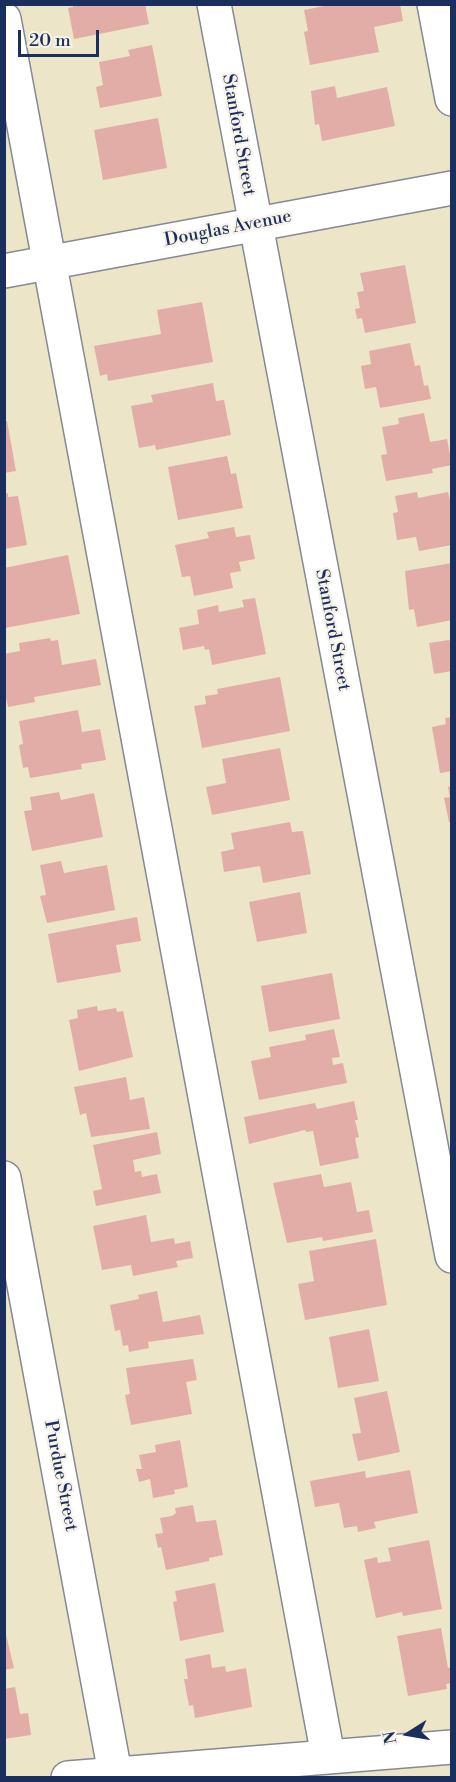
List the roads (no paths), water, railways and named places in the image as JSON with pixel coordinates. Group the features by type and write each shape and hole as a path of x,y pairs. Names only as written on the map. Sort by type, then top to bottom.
{"street":[{"name":"Stanford Street","path":"214,4 452,1256"},
{"path":"434,4 452,99"},
{"path":"4,19 328,1756"},
{"name":"Douglas Avenue","path":"4,271 452,188"},
{"name":"Purdue Street","path":"4,1178 115,1773"},
{"path":"68,1778 452,1747"}]}
